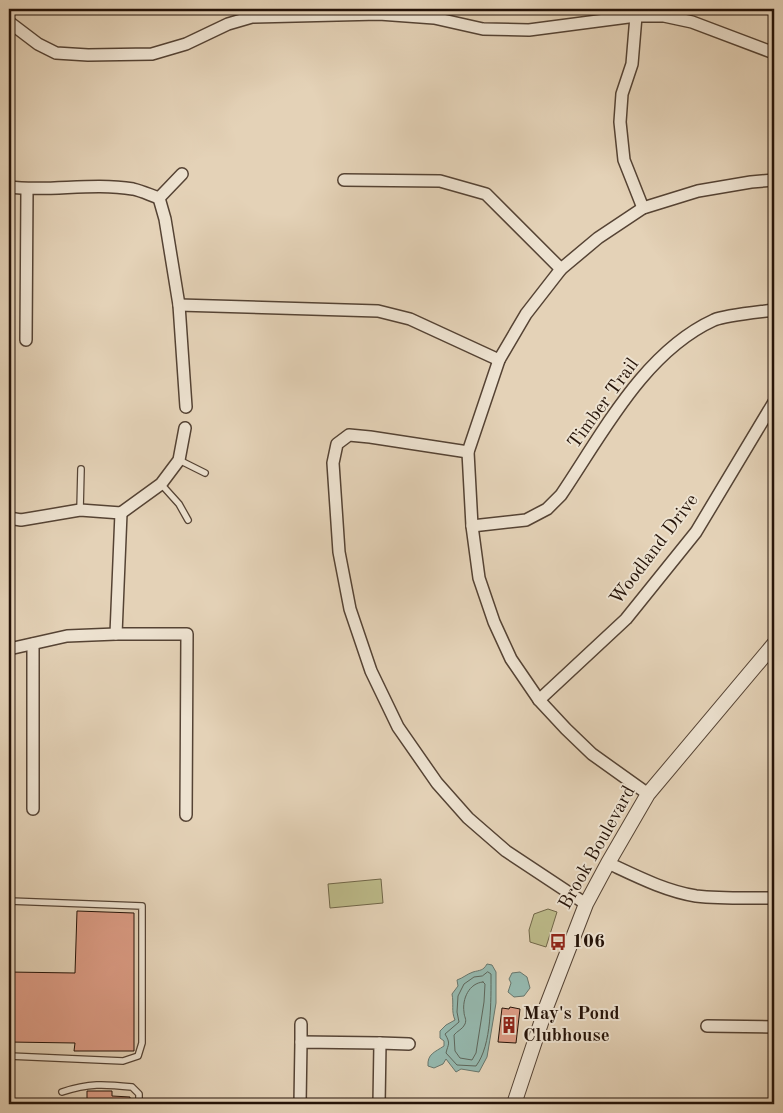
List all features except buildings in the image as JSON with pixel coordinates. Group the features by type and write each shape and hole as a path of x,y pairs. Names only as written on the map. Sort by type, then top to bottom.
{"street":[{"path":"9,22 38,44 56,53 88,55 152,54 186,44 228,24 252,17 379,14 434,18 483,29 529,30 636,16 664,16 692,22 774,53"},
{"path":"636,16 632,64 622,94 620,122 624,160 642,208"},
{"path":"159,198 182,174"},
{"path":"344,180 440,181 486,194 561,269"},
{"path":"648,794 592,754 539,700 511,659 494,622 478,578 472,526 468,452 499,360 526,314 561,269 598,238 642,208 698,190 774,180"},
{"path":"9,187 27,189 114,187 135,189 159,198"},
{"path":"26,340 27,189"},
{"path":"159,198 165,218 178,305 186,407"},
{"path":"178,305 378,310 410,319 499,360"},
{"name":"Timber Trail","path":"472,526 526,520 547,508 561,494 638,381 681,339 716,319 774,310"},
{"name":"Woodland Drive","path":"539,700 626,619 696,532 774,402"},
{"path":"9,518 21,520 80,510 121,513 160,484 179,460 185,428"},
{"path":"468,452 349,435 336,444 333,463 339,552 350,609 371,671 398,727 437,783 468,818 506,851 586,904"},
{"path":"116,634 121,513"},
{"path":"9,649 67,636 187,634 186,815"},
{"path":"32,644 33,809"},
{"name":"Brook Boulevard","path":"514,1104 547,1005 586,904 608,863 648,794 774,644"},
{"path":"608,863 652,883 695,896 774,898"},
{"path":"300,1024 300,1104"},
{"path":"707,1026 774,1027"},
{"path":"301,1042 408,1044"},
{"path":"380,1043 380,1104"}],"lane":[{"path":"179,460 206,473"},
{"path":"80,510 81,469"},
{"path":"160,484 179,504 188,520"},
{"path":"9,901 142,906 142,1043 138,1056 123,1061 9,1056"},
{"path":"62,1092 83,1085 109,1084 132,1087 139,1094 139,1104"}],"shaded area":[{"path":"381,879 383,903 330,908 328,884"},
{"path":"548,909 557,912 546,947 530,942 529,930 534,914"}],"water":[{"path":"487,964 492,965 496,972 496,1003 487,1057 479,1072 461,1069 456,1072 446,1059 443,1064 434,1068 428,1066 430,1056 444,1046 444,1041 440,1038 440,1031 455,1020 452,994 458,986 457,980 483,969"},
{"path":"520,972 527,977 530,988 524,996 514,997 508,992 511,983 509,979 512,973"}],"place":[{"name":"106","path":"558,942"},
{"name":"May's Pond Clubhouse","path":"509,1025"}]}
